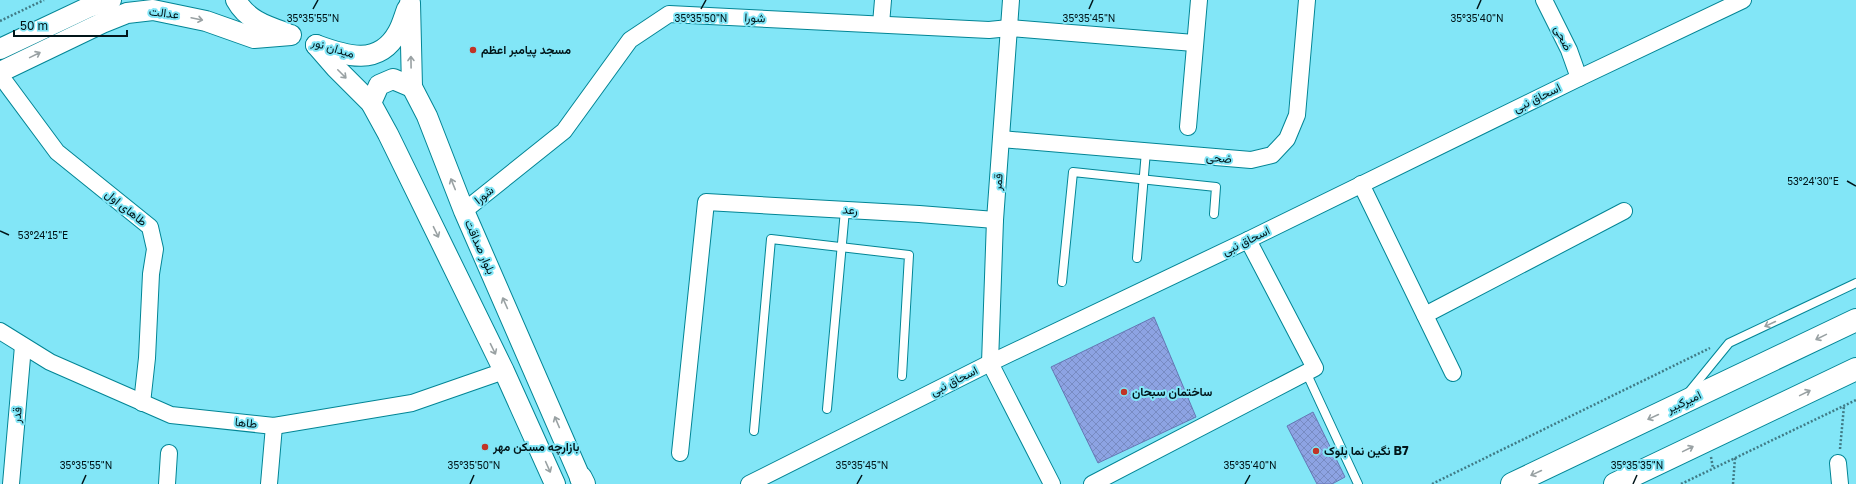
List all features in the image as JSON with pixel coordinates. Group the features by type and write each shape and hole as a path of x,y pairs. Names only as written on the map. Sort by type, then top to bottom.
{"main road":[{"name":"امیرکبیر","path":"1512,484 1856,320"},
{"path":"1615,484 1856,369"}],"street":[{"path":"0,48 89,7 111,0"},
{"name":"میدان نور","path":"236,0 239,6 254,21 342,54 361,57 382,52 398,33 410,1"},
{"path":"881,24 883,0"},
{"name":"قمر","path":"990,363 995,220 1011,0"},
{"path":"1188,127 1198,0"},
{"name":"ضحی","path":"1001,139 1251,160 1272,155 1287,139 1297,115 1307,0"},
{"name":"ضحی","path":"1544,0 1569,50 1579,78"},
{"name":"اسحاق نبی","path":"750,484 990,363 1248,240 1579,78 1743,0"},
{"name":"بلوار صداقت","path":"410,1 412,87 427,116 464,211 583,482"},
{"name":"عدالت","path":"0,74 102,23 127,13 153,10 161,11 206,20 254,38 291,35"},
{"name":"شورا","path":"464,211 564,131 630,40 668,14 990,30 1009,28 1194,43"},
{"path":"316,45 336,68 371,103 388,134 504,371 555,484"},
{"name":"طاهای اول","path":"0,74 57,152 150,227 155,249 151,274 147,358 142,403"},
{"path":"371,103 379,85 393,79 412,87"},
{"path":"1361,184 1453,373"},
{"name":"رعد","path":"680,453 706,202 919,214 995,220"},
{"path":"1425,315 1624,211"},
{"path":"1092,484 1316,368 1248,240"},
{"name":"طاها","path":"0,331 50,362 171,415 274,426 412,403 504,371"},
{"name":"قدر","path":"10,484 24,346"},
{"path":"990,363 1052,484"},
{"path":"269,484 274,426"},
{"path":"167,484 169,453"},
{"path":"1838,463 1840,484"}],"lane":[{"path":"1137,258 1146,151"},
{"path":"1062,282 1073,172 1216,187 1214,214"},
{"path":"827,409 845,210"},
{"path":"754,431 772,239 909,255 902,376"},
{"path":"1679,404 1730,343 1856,284"},
{"path":"1306,372 1358,484"}],"path":[{"path":"0,21 44,0"},
{"path":"1432,484 1714,346"},
{"path":"1681,484 1856,400"},
{"path":"1838,463 1844,406"},
{"path":"1733,484 1735,458"}],"building":[{"name":"ساختمان سبحان","path":"1154,317 1196,417 1098,463 1051,367"},
{"name":"نگین نما بلوک B7","path":"1313,412 1345,477 1332,484 1317,484 1287,426"}],"place":[{"name":"مسجد پیامبر اعظم","path":"473,50"},
{"name":"ساختمان سبحان","path":"1124,392"},
{"name":"بازارچه مسکن مهر","path":"485,447"},
{"name":"نگین نما بلوک B7","path":"1316,451"}]}
